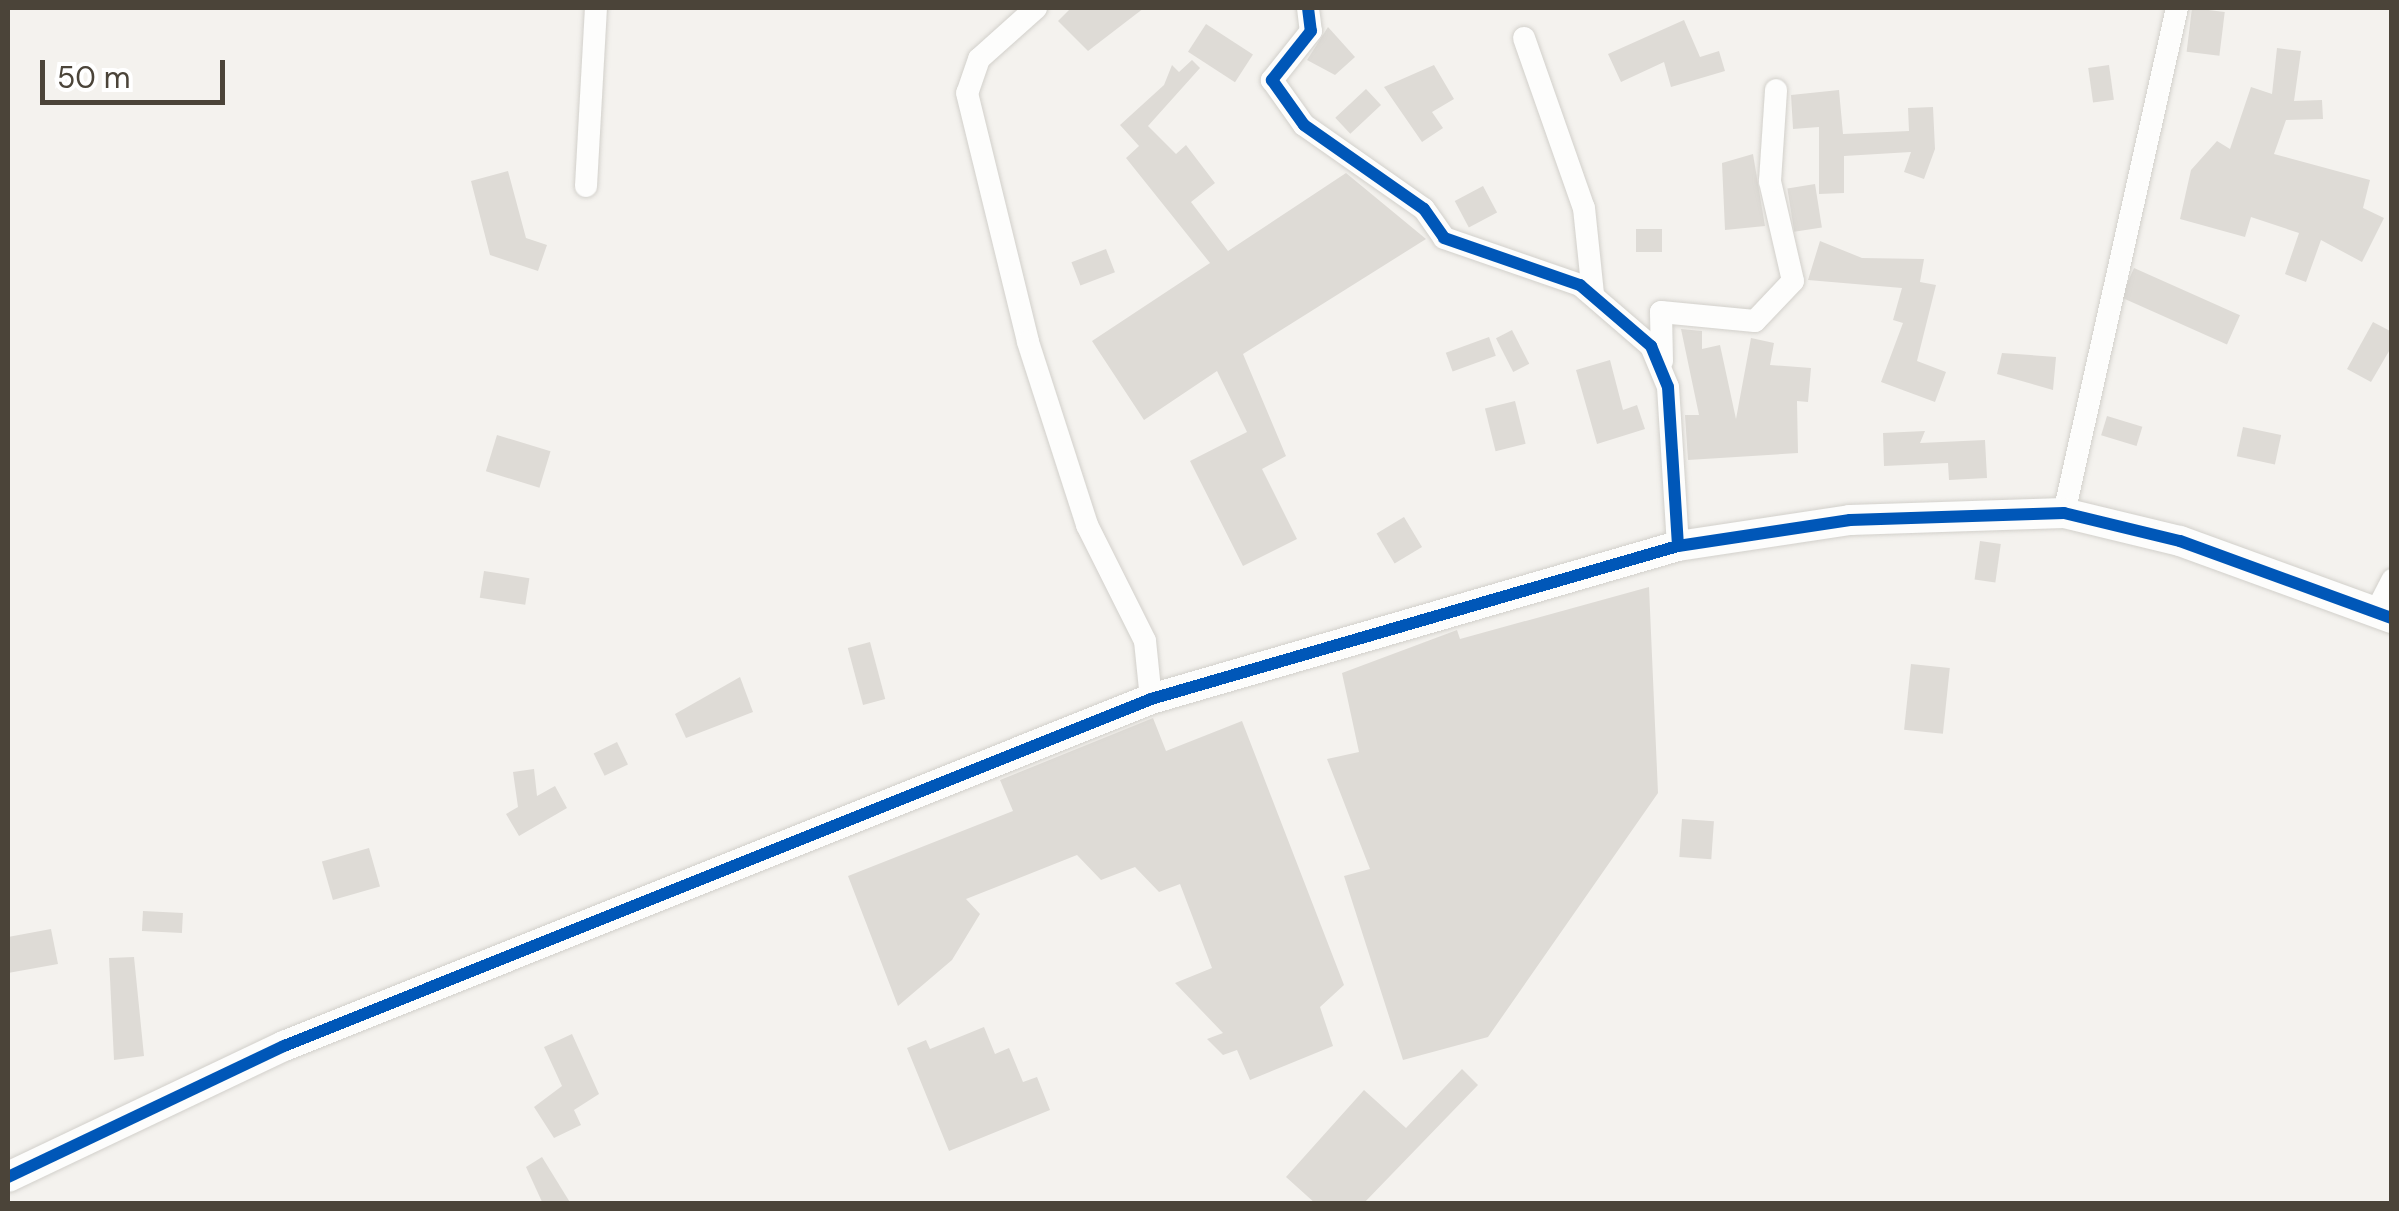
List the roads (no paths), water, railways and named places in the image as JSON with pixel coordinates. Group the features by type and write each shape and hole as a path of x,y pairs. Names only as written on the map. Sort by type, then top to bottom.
{"street":[{"path":"586,186 596,8"},
{"path":"1308,8 1311,31 1272,80 1304,125 1424,209 1444,238 1593,293 1662,365"},
{"path":"2064,513 2178,8"},
{"path":"1024,10 979,59 966,93 1028,342 1087,525 1145,641 1151,699"},
{"path":"1524,38 1584,208 1593,293"},
{"path":"1678,546 1661,312 1756,321 1792,282 1770,181 1776,90"},
{"path":"8,1176 268,1054 1151,699 1678,546 1850,520 2064,513 2180,540 2384,615 2392,580"}]}
